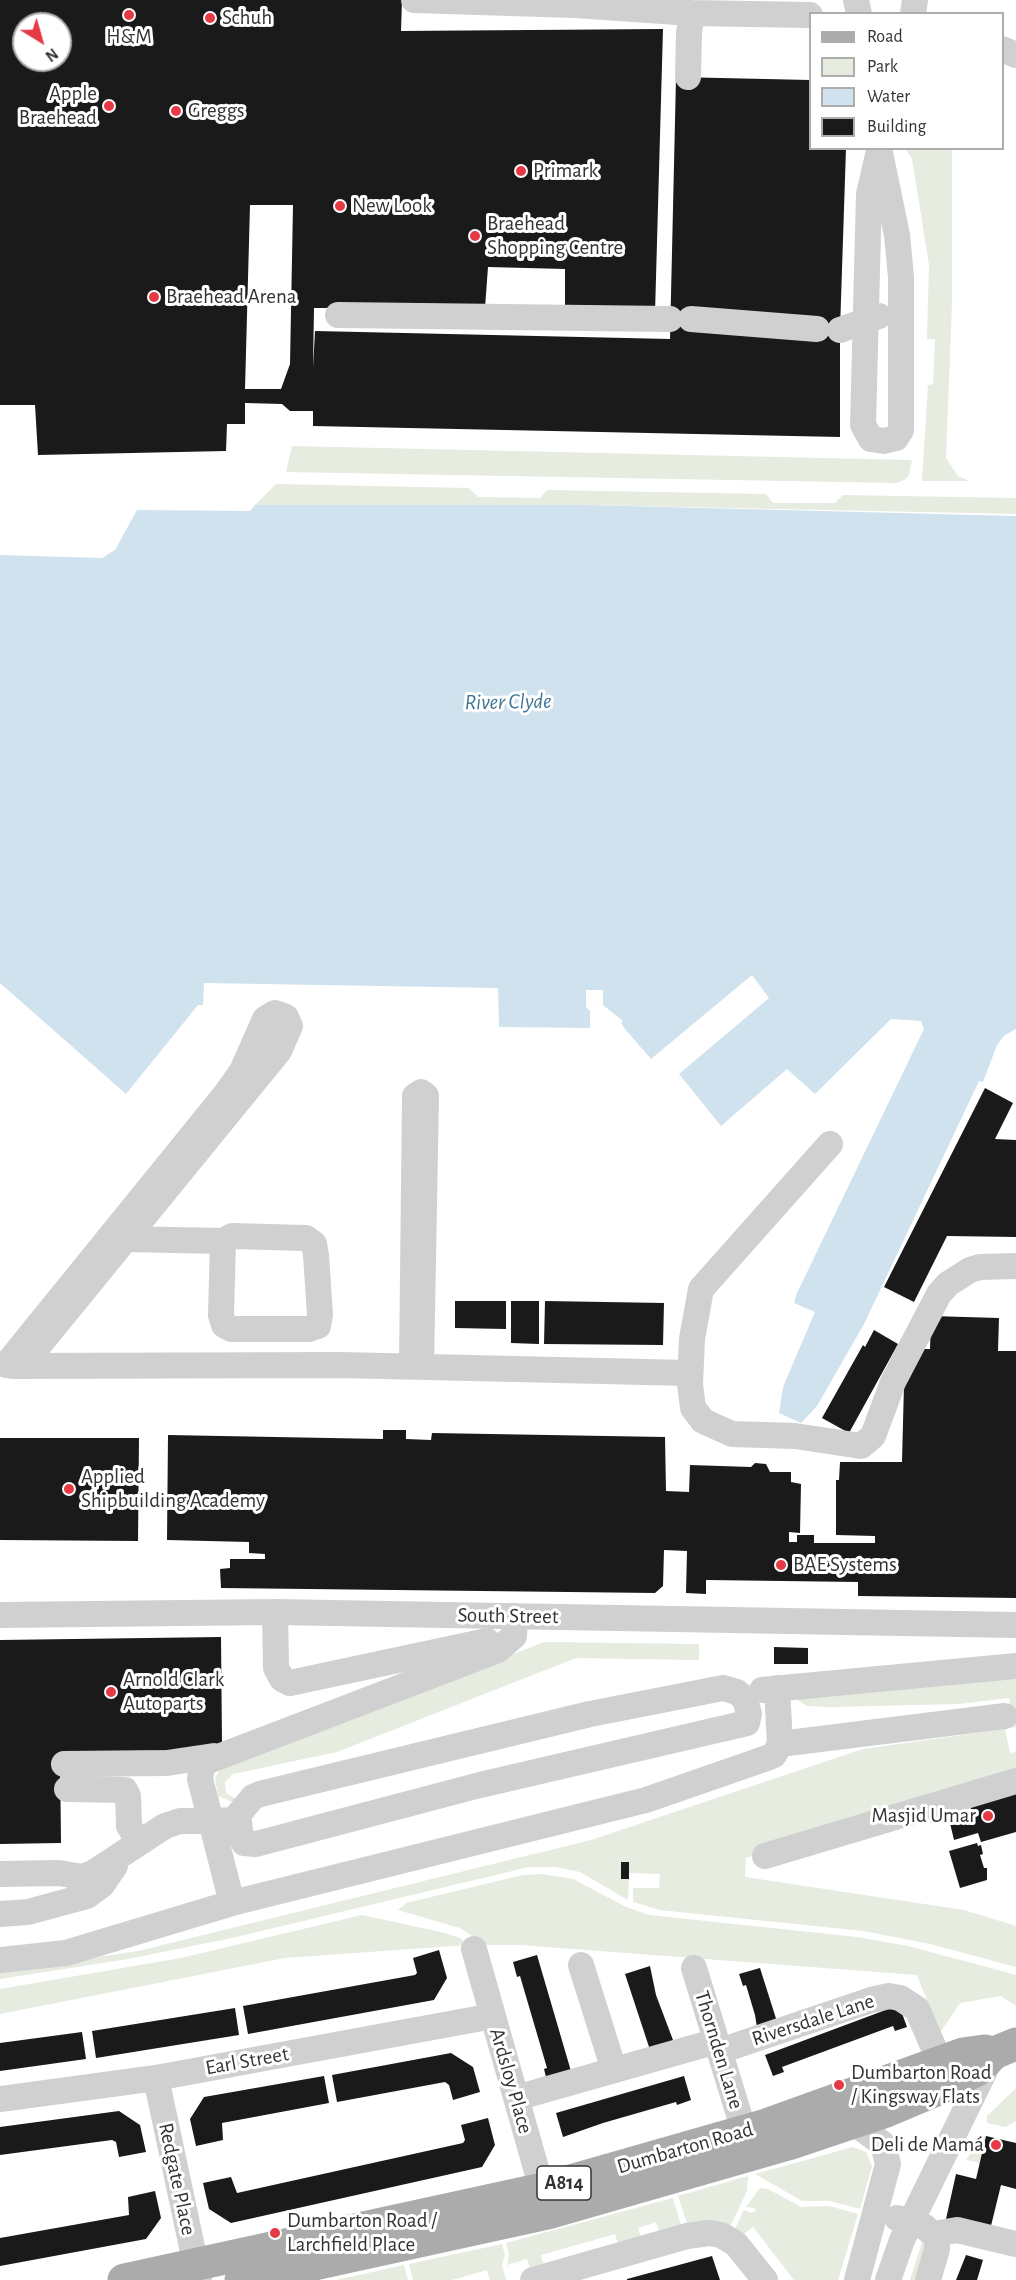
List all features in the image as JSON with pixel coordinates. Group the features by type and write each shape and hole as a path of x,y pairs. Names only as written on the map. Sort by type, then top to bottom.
{"main road":[{"name":"Dumbarton Road","path":"545,2201 847,2097 940,2062 975,2052 1005,2048"},
{"name":"Dumbarton Road","path":"124,2280 197,2273 260,2272 854,2122 966,2077 1005,2048"}],"street":[{"path":"414,0 575,5 692,13 809,15"},
{"path":"688,77 692,13"},
{"path":"879,150 897,235 901,277 899,364 901,430 896,438 884,441 871,439 863,425 869,194 879,150"},
{"path":"338,315 680,320 828,329 866,323 877,318 885,310 901,277"},
{"path":"864,413 876,407 892,392 899,364"},
{"path":"275,1013 286,1017 290,1023 289,1031 279,1051 124,1239 10,1365 225,1095 242,1071 265,1019 275,1013"},
{"path":"421,1092 426,1096 416,1367 416,1096 421,1092"},
{"path":"830,1144 701,1289 697,1304 690,1373 690,1397 695,1414 727,1433 795,1436 861,1446 873,1436 893,1382 939,1294 948,1284 970,1270 980,1267 1016,1266"},
{"path":"124,1239 223,1241 232,1236 302,1237 310,1240 316,1255 320,1315 318,1326 309,1329 231,1329 224,1325 221,1315 223,1241"},
{"path":"10,1365 416,1367 690,1373"},
{"path":"276,1612 276,1668 282,1679 290,1683 514,1626"},
{"name":"South Street","path":"0,1616 276,1612 514,1626 1016,1625"},
{"path":"0,1914 28,1912 87,1896 102,1885 131,1848 128,1796 125,1790 66,1776 214,1756 330,1716 487,1654 505,1646 514,1626"},
{"path":"745,1699 759,1691 777,1688 1016,1666"},
{"path":"715,1688 731,1689 745,1699 749,1720 739,1725 480,1785 256,1844 244,1844 237,1820 240,1811 260,1794 562,1720 715,1688"},
{"path":"0,1960 66,1953 232,1902 646,1800 767,1758 778,1750 780,1744 777,1688"},
{"path":"780,1744 1005,1716"},
{"path":"214,1756 200,1772 232,1902"},
{"path":"765,1856 1016,1781"},
{"path":"0,1874 59,1873 82,1877 93,1873 172,1823 237,1820"},
{"name":"Ardsloy Place","path":"474,1949 545,2201"},
{"path":"581,1965 614,2070"},
{"name":"Thornden Lane","path":"694,1968 744,2131"},
{"name":"Riversdale Lane","path":"516,2098 614,2070 718,2046 889,1996 900,1998 917,2009 940,2062"},
{"name":"Earl Street","path":"0,2099 156,2078 493,2016"},
{"path":"857,2280 891,2217 1005,2048"},
{"name":"Redgate Place","path":"156,2078 197,2273"},
{"path":"886,2111 902,2154 891,2217"},
{"path":"854,2122 877,2138 888,2158 891,2217 888,2280"},
{"path":"891,2217 934,2234 957,2230 1016,2244"},
{"path":"533,2280 687,2236 709,2233 721,2235 736,2244 765,2280"},
{"path":"928,2280 938,2244 934,2234"}],"green space":[{"path":"907,150 952,150 952,303 946,458 958,476 970,481 922,481 928,385 933,384 935,339 927,339 929,265 912,159"},
{"path":"292,446 912,460 909,475 897,483 286,472"},
{"path":"276,484 469,488 478,497 540,498 547,490 766,494 773,503 835,503 843,495 1016,498 1016,514 586,505 255,505"},
{"path":"544,1642 699,1644 699,1660 576,1658 337,1752 233,1774 225,1782 226,1793 239,1801 235,1803 218,1796 215,1778 225,1762 304,1735"},
{"path":"1016,1675 1016,1727 1013,1728 1009,1698 959,1704 831,1707 807,1706 797,1700 797,1696"},
{"path":"1005,1729 1010,1753 1016,1752 1016,1777 746,1858 745,1877 964,1910 1016,1926 1016,1967 930,1944 863,1931 660,1910 633,1902 633,1888 659,1888 660,1874 629,1873 629,1863 622,1862 621,1879 629,1879 628,1900 580,1872 556,1867 529,1867 232,1938 128,1959 0,1979 0,1972 138,1951 591,1840 863,1749"},
{"path":"542,1874 573,1879 626,1907 649,1915 857,1937 908,1946 1016,1975 1016,2006 1001,1996 960,2003 940,2033 917,1975 520,1945 479,1945 470,1934 460,1928 398,1910 406,1903 523,1875"},
{"path":"362,1915 445,1933 460,1938 467,1945 285,1958 0,2014 0,1989 181,1958"},
{"path":"1016,2088 1016,2121 1006,2127 987,2123 987,2116"},
{"path":"982,2135 986,2136 980,2163 966,2160"},
{"path":"853,2147 866,2152 872,2166 860,2209 830,2201 802,2201 755,2174"},
{"path":"748,2176 747,2191 729,2229 688,2227 678,2196"},
{"path":"760,2188 768,2189 801,2207 829,2206 858,2214 838,2280 794,2280 753,2227 741,2236 734,2231 744,2210 751,2213 756,2211 755,2208 746,2207"},
{"path":"673,2198 682,2229 660,2235 656,2222 638,2228 642,2241 619,2247 615,2234 541,2255 544,2268 531,2273 527,2259 507,2265 509,2255 506,2243"},
{"path":"923,2239 927,2241 920,2280 910,2280"},
{"path":"502,2244 505,2255 502,2265 506,2280 490,2280 487,2270 452,2280 413,2280 409,2264"},
{"path":"404,2265 408,2280 336,2280"}],"water":[{"name":"River Clyde","path":"255,505 586,505 1016,516 1016,1029 1005,1035 997,1045 983,1082 979,1081 864,1324 817,1406 801,1423 779,1413 783,1387 815,1312 794,1303 924,1029 921,1021 891,1019 815,1094 787,1069 721,1126 679,1074 769,998 752,975 651,1059 625,1029 621,1023 623,1021 603,1005 603,990 586,990 590,1028 499,1027 498,988 204,983 203,1005 198,1005 126,1094 0,983 0,555 102,558 115,550 137,510 250,511"}],"building":[{"name":"Braehead Shopping Centre","path":"0,0 402,0 401,31 663,29 655,313 565,311 565,269 488,267 485,308 314,308 313,368 315,331 670,339 676,77 809,80 809,150 846,150 840,330 840,437 313,426 313,411 290,411 282,404 245,403 245,424 227,424 226,451 38,455 35,405 0,405","holes":["250,205 293,205 290,364 281,389 245,389"]},
{"path":"985,1088 1013,1103 995,1139 1016,1140 1016,1237 947,1236 914,1302 884,1287"},
{"path":"455,1301 506,1301 506,1329 455,1328"},
{"path":"511,1301 539,1301 539,1344 511,1343"},
{"path":"545,1301 664,1303 663,1345 544,1344"},
{"path":"931,1316 999,1318 998,1351 1016,1351 1016,1598 858,1596 858,1582 706,1580 706,1594 686,1593 687,1551 664,1550 663,1586 655,1593 221,1588 220,1569 230,1568 230,1559 265,1559 265,1554 249,1553 249,1542 167,1540 168,1435 383,1439 383,1430 406,1430 406,1439 431,1440 432,1433 665,1437 666,1491 689,1492 690,1465 751,1467 755,1463 766,1464 770,1472 791,1472 791,1482 801,1484 800,1533 789,1532 789,1542 797,1542 797,1535 814,1535 814,1543 875,1543 875,1536 836,1535 836,1480 839,1480 840,1462 902,1462 904,1384 913,1349 930,1349"},
{"path":"874,1330 898,1344 849,1433 822,1418 863,1345 865,1347"},
{"name":"Applied Shipbuilding Academy","path":"0,1438 139,1438 138,1541 0,1540"},
{"name":"Arnold Clark Autoparts","path":"221,1637 222,1744 204,1750 60,1752 61,1843 0,1844 0,1640"},
{"path":"774,1647 808,1648 808,1664 774,1664"},
{"name":"Masjid Umar","path":"1016,1790 1016,1832 981,1842 978,1833 954,1840 949,1819 972,1813 969,1803"},
{"path":"977,1843 978,1846 981,1845 983,1854 980,1855 984,1868 987,1868 987,1880 960,1888 949,1851"},
{"path":"621,1862 629,1862 629,1879 621,1879"},
{"path":"439,1950 447,1978 434,2000 248,2034 243,2006 415,1975 417,1973 413,1958"},
{"path":"537,1955 573,2078 548,2085 544,2069 547,2068 520,1976 517,1977 513,1962"},
{"path":"650,1966 656,1995 676,2048 652,2056 625,1974"},
{"path":"760,1968 779,2028 758,2034 746,1985 743,1986 739,1974"},
{"path":"899,2005 907,2027 895,2031 893,2026 782,2067 784,2072 773,2076 765,2055"},
{"path":"235,2008 239,2035 96,2058 92,2031"},
{"path":"82,2032 86,2059 0,2071 0,2043"},
{"path":"451,2053 473,2067 480,2092 453,2100 449,2085 445,2082 337,2102 332,2075"},
{"path":"324,2076 329,2103 222,2123 223,2140 196,2146 190,2119 204,2097"},
{"path":"684,2076 691,2100 677,2105 676,2102 603,2123 563,2137 556,2113"},
{"path":"119,2111 140,2125 146,2152 119,2157 116,2142 112,2140 0,2155 0,2127"},
{"path":"488,2118 495,2145 482,2167 231,2223 209,2209 203,2183 231,2177 237,2193 463,2143 465,2140 461,2125"},
{"path":"986,2136 1016,2143 1016,2189 1001,2185 990,2230 946,2219 956,2174 976,2179"},
{"path":"155,2191 161,2218 146,2239 0,2266 0,2238 129,2215 128,2197"},
{"path":"966,2255 983,2260 977,2280 956,2280"},
{"path":"712,2256 720,2280 627,2280 627,2279"}],"place":[{"name":"H&M","path":"129,15"},
{"name":"Schuh","path":"210,18"},
{"name":"Apple Braehead","path":"109,106"},
{"name":"Greggs","path":"176,111"},
{"name":"Primark","path":"521,171"},
{"name":"New Look","path":"340,206"},
{"name":"Braehead Shopping Centre","path":"475,236"},
{"name":"Braehead Arena","path":"154,297"},
{"name":"Applied Shipbuilding Academy","path":"69,1489"},
{"name":"BAE Systems","path":"781,1565"},
{"name":"Arnold Clark Autoparts","path":"111,1692"},
{"name":"Masjid Umar","path":"988,1816"},
{"name":"Dumbarton Road / Kingsway Flats","path":"839,2085"},
{"name":"Deli de Mamá","path":"996,2145"},
{"name":"Dumbarton Road / Larchfield Place","path":"275,2233"}]}
